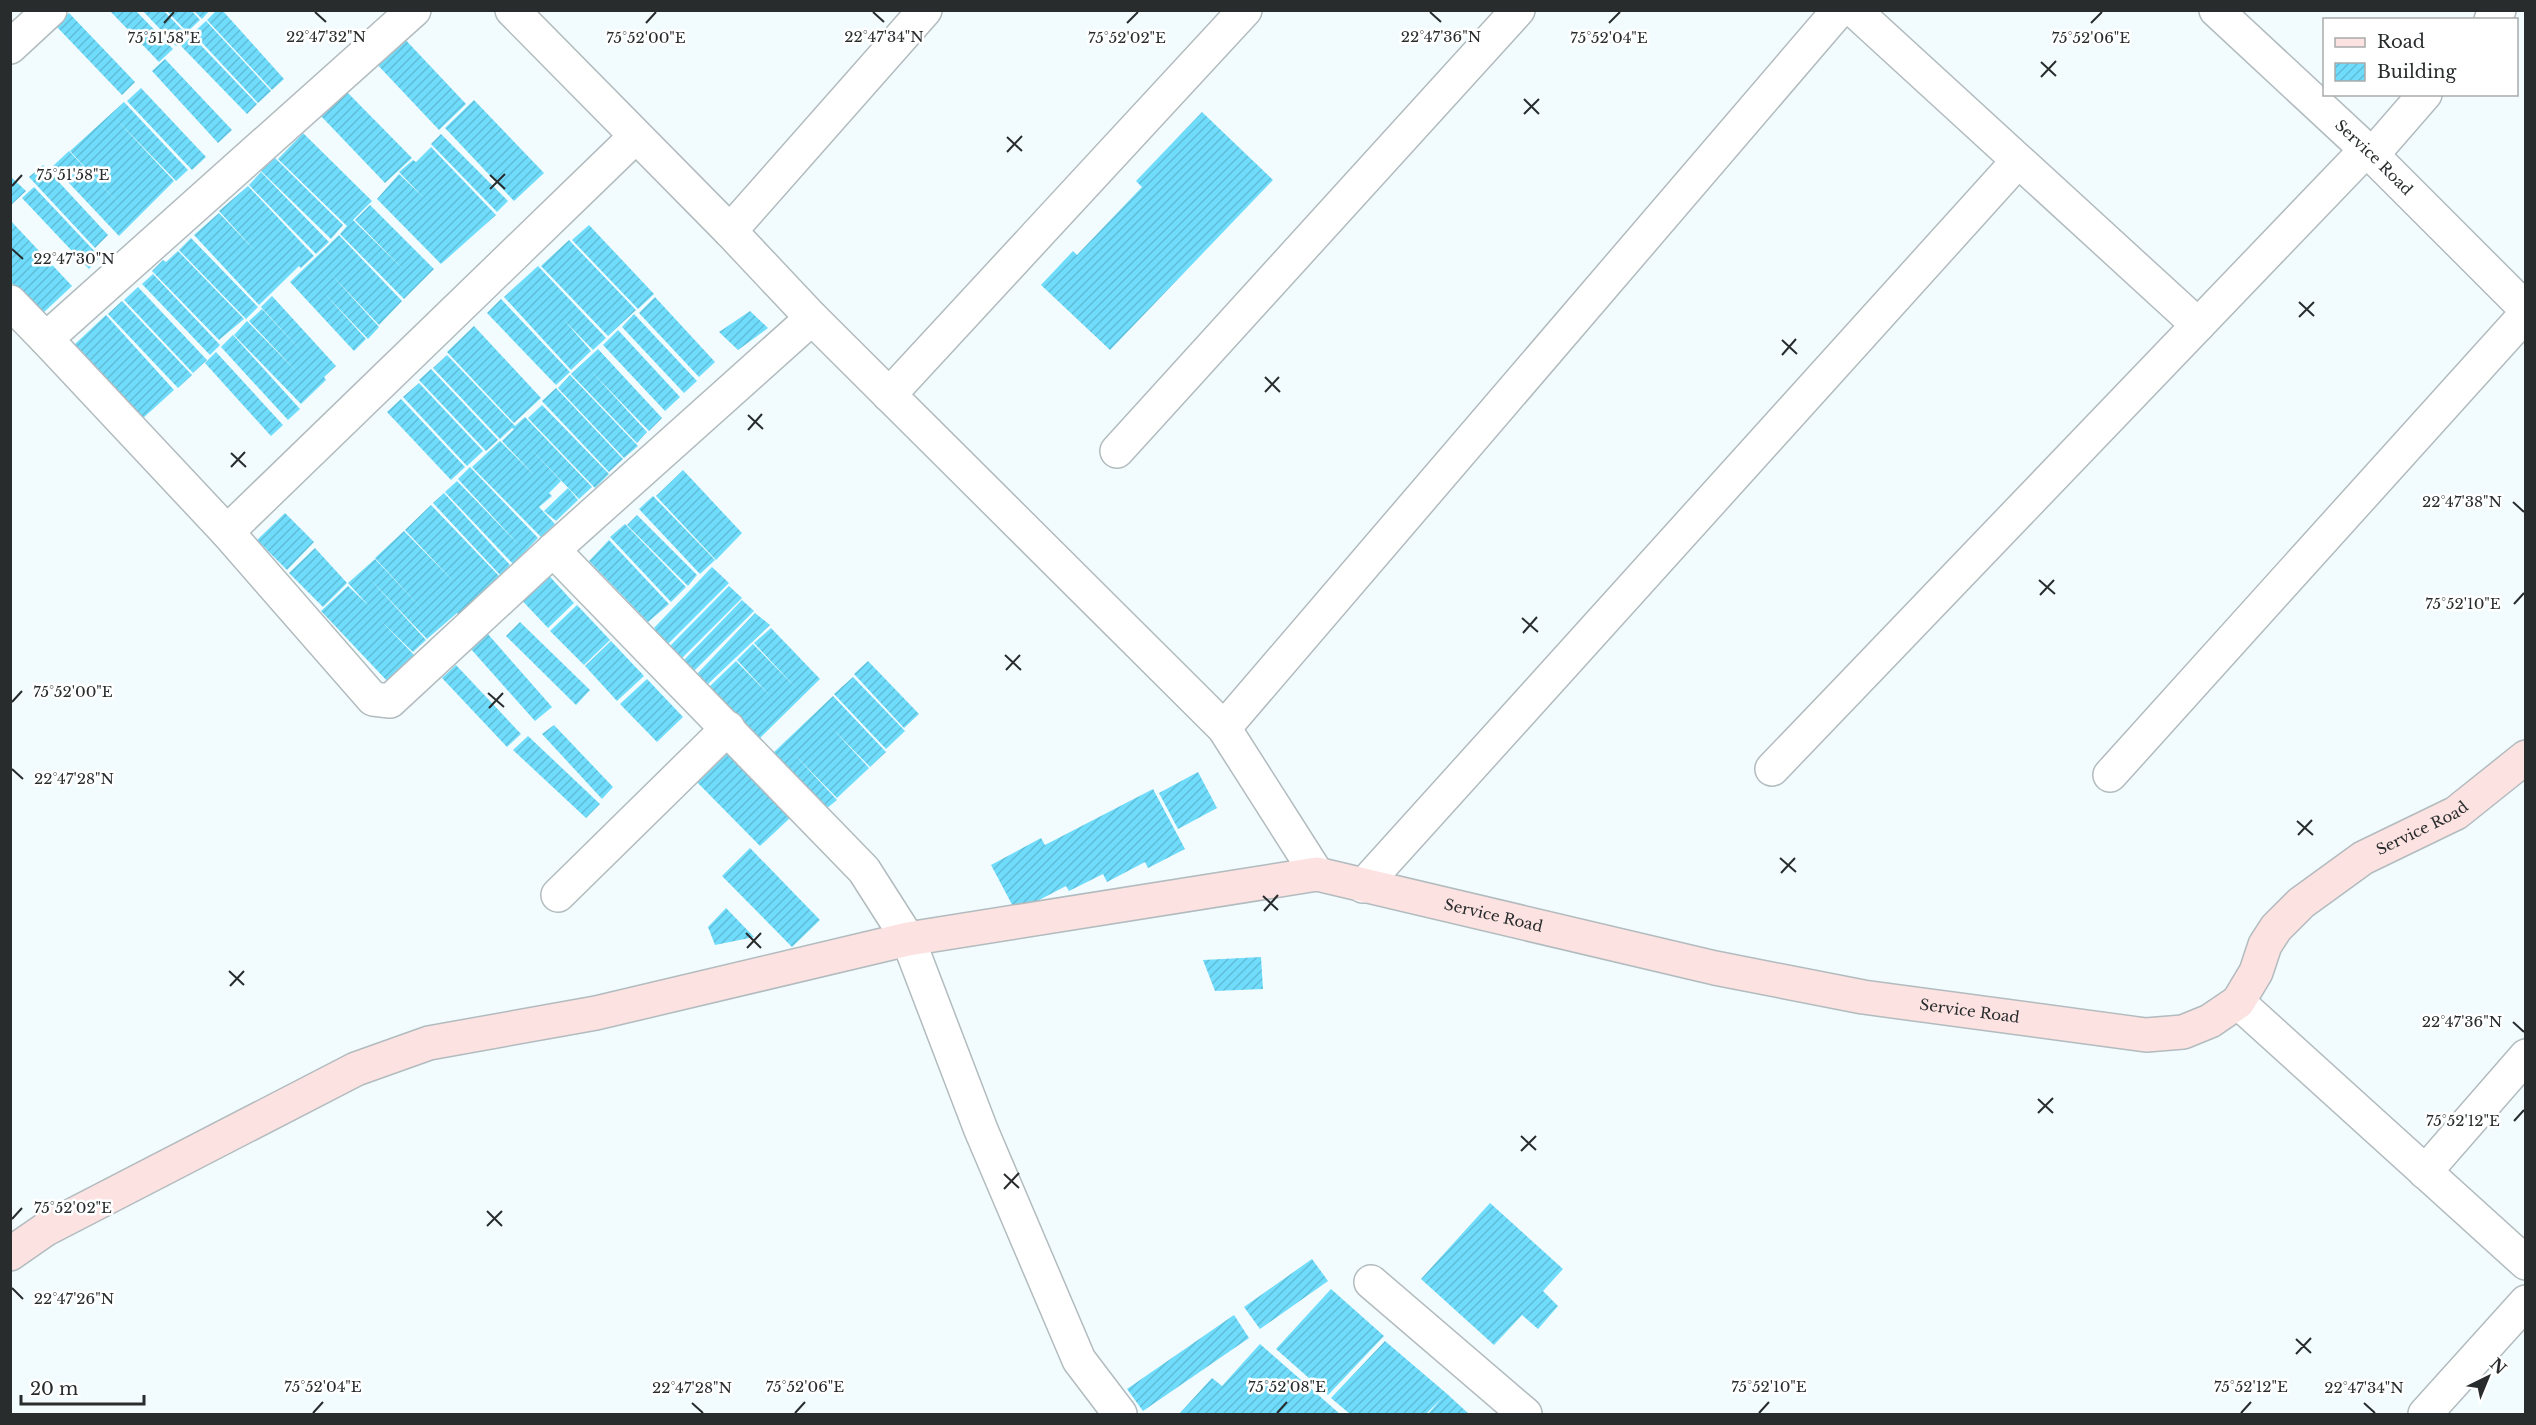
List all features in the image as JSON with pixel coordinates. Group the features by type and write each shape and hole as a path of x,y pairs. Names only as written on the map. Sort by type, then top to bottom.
{"street":[{"path":"10,47 50,10"},
{"path":"46,339 414,10"},
{"path":"10,1254 46,1228 356,1069 429,1043 596,1013 908,939 1317,874 1224,728 812,318 730,231 512,10"},
{"path":"730,231 925,10"},
{"path":"889,395 1245,10"},
{"path":"1117,451 1518,10"},
{"path":"1224,728 1839,10"},
{"path":"1854,10 2198,325"},
{"name":"Service Road","path":"2216,10 2369,152 2526,311"},
{"path":"1772,769 2198,325 2423,96"},
{"path":"227,532 635,137"},
{"path":"1363,886 2018,161"},
{"path":"10,302 227,532 373,699 390,701 553,550 812,318"},
{"path":"2110,775 2526,311"},
{"path":"553,550 864,870 908,939 981,1130 1079,1360 1120,1414"},
{"path":"558,895 728,728"},
{"name":"Service Road","path":"1317,874 1715,968 1863,997 2146,1035 2182,1032 2210,1021 2238,1002 2256,972 2265,945 2276,928 2301,903 2363,858 2456,813 2526,757"},
{"path":"2238,1002 2526,1263"},
{"path":"2426,1172 2526,1056"},
{"path":"1371,1282 1525,1414"},
{"path":"2425,1414 2526,1302"}],"building":[{"path":"109,10 135,10 173,49 159,62"},
{"path":"142,10 163,10 187,35 176,46"},
{"path":"166,10 191,10 200,20 187,32"},
{"path":"193,10 210,10 202,19"},
{"path":"217,10 222,10 284,79 272,90 207,20"},
{"path":"69,13 135,82 122,95 56,26"},
{"path":"206,21 271,91 258,103 193,33"},
{"path":"400,34 466,104 439,130 373,60"},
{"path":"192,36 257,104 247,114 181,46"},
{"path":"165,59 232,130 218,143 152,71"},
{"path":"141,88 206,157 192,170 127,101"},
{"path":"345,90 412,158 385,183 320,115"},
{"path":"474,100 544,173 514,201 445,128"},
{"path":"124,102 188,170 176,181 115,118 174,181 119,236 53,166 69,151 122,207 70,151"},
{"path":"1202,112 1273,180 1110,350 1041,285 1073,251 1077,255 1142,187 1136,181"},
{"path":"303,133 372,201 353,220 403,269 355,220 370,205 434,269 404,299 340,234 347,226 278,159"},
{"path":"441,134 508,201 497,212 431,144"},
{"path":"431,147 496,215 441,264 377,199 399,174 424,198 399,172 413,160 416,162"},
{"path":"275,158 343,225 331,239 261,171"},
{"path":"43,165 108,235 95,248 29,177"},
{"path":"261,172 329,242 316,254 249,185"},
{"path":"10,176 26,191 10,206"},
{"path":"248,186 314,256 301,268 299,266 259,305 194,235 219,213 259,255 219,211"},
{"path":"34,187 100,257 89,269 22,198"},
{"path":"10,220 72,286 42,314 10,281"},
{"path":"589,225 654,294 638,309 572,240"},
{"path":"339,235 402,301 379,325 331,274 379,327 368,339 324,293 366,339 354,351 290,282"},
{"path":"191,238 258,307 246,319 179,250"},
{"path":"569,240 636,310 608,336 541,266"},
{"path":"178,251 244,319 219,340 152,271 163,260 166,262"},
{"path":"538,266 606,338 593,350 564,320 591,351 571,370 504,297"},
{"path":"153,274 220,345 210,355 142,284"},
{"path":"138,287 207,360 193,373 124,300"},
{"path":"272,296 336,366 324,377 326,380 301,404 234,335 247,321 298,373 249,321 262,309 305,355 261,307"},
{"path":"655,297 715,362 699,377 639,313"},
{"path":"501,299 570,372 556,385 487,313"},
{"path":"122,301 192,375 178,388 108,314"},
{"path":"750,311 768,328 738,350 719,332"},
{"path":"634,314 697,381 684,393 622,327"},
{"path":"106,315 174,390 142,419 74,345"},
{"path":"474,326 541,398 514,423 447,352"},
{"path":"618,330 680,397 665,411 603,345"},
{"path":"233,335 300,409 288,420 221,347"},
{"path":"598,349 662,418 649,431 591,371 647,432 637,443 571,374"},
{"path":"216,352 283,425 271,436 205,363"},
{"path":"447,355 515,426 525,417 592,487 579,499 525,443 561,481 549,493 552,496 539,507 555,524 541,537 472,467 500,441 535,476 502,441 514,429 512,428 500,439 433,368"},
{"path":"431,369 498,440 486,451 419,380"},
{"path":"570,375 638,446 624,458 558,388"},
{"path":"419,383 483,451 467,466 403,397"},
{"path":"556,388 623,459 609,472 542,401"},
{"path":"401,399 465,467 451,480 387,412"},
{"path":"542,405 609,474 595,488 528,418"},
{"path":"470,467 538,538 513,564 445,492 457,481 519,545 458,479"},
{"path":"683,470 742,533 716,560 656,496"},
{"path":"568,488 578,500 556,521 544,511"},
{"path":"444,493 510,565 501,576 433,503"},
{"path":"653,496 715,560 700,574 639,509"},
{"path":"431,505 500,577 460,615 457,613 427,639 368,577 426,640 413,652 382,622 416,657 389,683 321,611 348,586 369,606 348,583 375,559 423,610 375,558 404,531 456,584 405,530"},
{"path":"285,513 314,542 287,570 257,540"},
{"path":"637,515 697,575 688,586 627,525"},
{"path":"625,524 686,587 671,602 610,537"},
{"path":"609,540 669,604 648,622 589,561"},
{"path":"315,548 347,583 323,607 289,573"},
{"path":"712,567 729,583 667,645 654,628"},
{"path":"542,568 574,603 548,628 515,593"},
{"path":"729,586 742,598 681,659 669,647"},
{"path":"742,600 754,611 693,672 683,661"},
{"path":"577,605 610,640 584,665 550,631"},
{"path":"755,613 770,625 707,685 696,675"},
{"path":"520,622 590,690 576,705 506,636"},
{"path":"771,628 820,679 758,740 708,688 736,661 772,698 737,660 753,644 797,689 754,643"},
{"path":"487,633 552,707 535,721 470,648"},
{"path":"611,641 644,676 617,701 585,666"},
{"path":"868,661 919,714 904,728 854,674"},
{"path":"456,665 521,734 507,747 442,678"},
{"path":"853,677 905,731 886,749 834,694"},
{"path":"647,679 683,717 657,742 620,704"},
{"path":"833,696 886,752 870,767 831,727 869,768 837,798 793,753 837,800 826,809 772,754"},
{"path":"554,725 613,787 602,799 542,734"},
{"path":"528,736 600,804 586,818 513,750"},
{"path":"722,747 791,817 760,846 692,777"},
{"path":"1198,772 1217,808 1178,829 1159,793"},
{"path":"1153,789 1185,849 1148,868 1145,862 1107,882 1103,874 1069,891 1066,886 1016,912 991,865 1041,838 1045,845"},
{"path":"750,848 820,920 792,947 722,876"},
{"path":"726,908 754,937 715,945 708,927"},
{"path":"1261,957 1263,989 1215,991 1203,960"},
{"path":"1490,1203 1563,1269 1543,1291 1558,1306 1538,1329 1522,1315 1494,1345 1421,1279"},
{"path":"1312,1259 1328,1281 1260,1329 1244,1307"},
{"path":"1331,1289 1384,1336 1328,1395 1276,1349"},
{"path":"1234,1315 1249,1338 1143,1411 1127,1389"},
{"path":"1385,1341 1469,1414 1428,1414 1443,1397 1426,1414 1350,1414 1331,1398"},
{"path":"1260,1344 1340,1414 1179,1414 1212,1378 1222,1386"}]}
